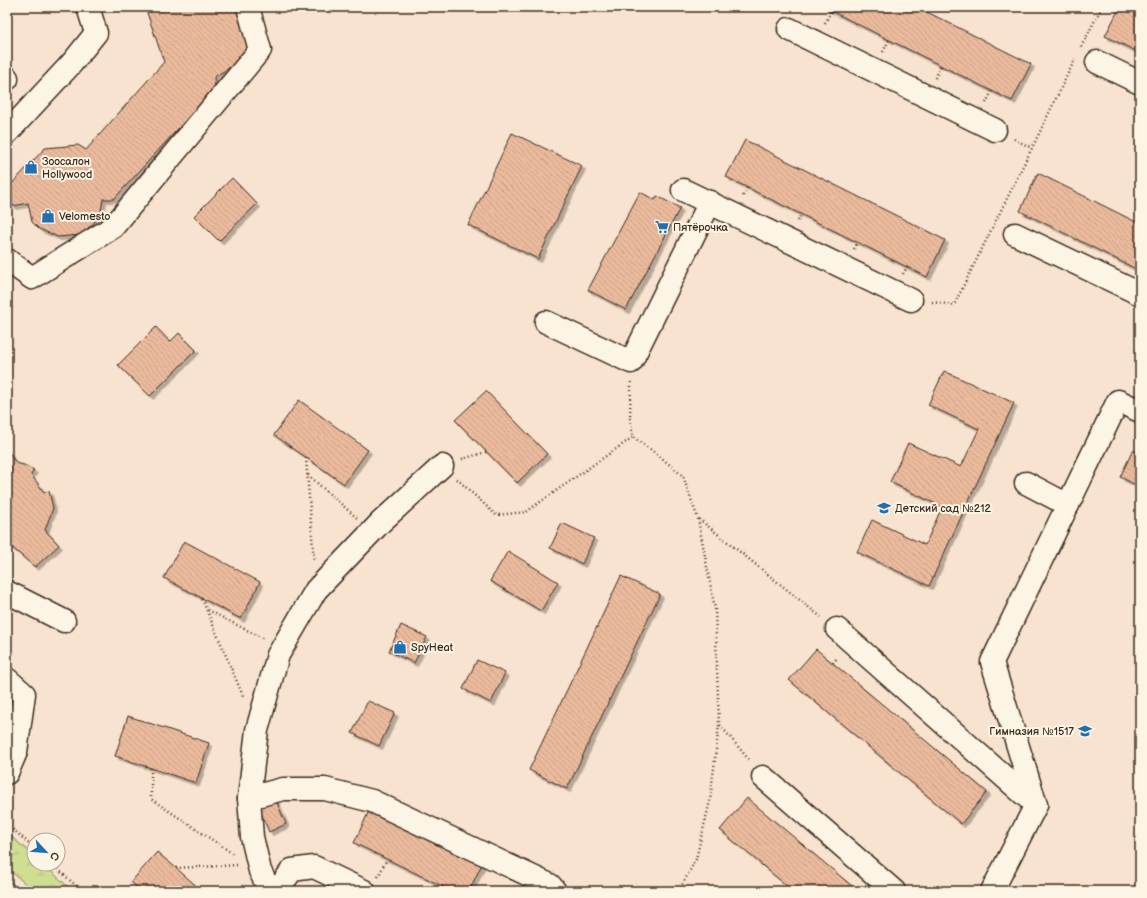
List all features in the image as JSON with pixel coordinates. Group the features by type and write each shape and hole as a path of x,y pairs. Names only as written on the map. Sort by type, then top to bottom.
{"lane":[{"path":"7,133 72,63 96,33 88,7"},
{"path":"7,260 32,278 113,227 260,50 248,7"},
{"path":"789,29 995,130"},
{"path":"1097,62 1140,83"},
{"path":"683,190 912,300"},
{"path":"546,322 631,362 710,202"},
{"path":"1014,234 1140,294"},
{"path":"992,891 1036,805 992,662 1118,401 1140,411"},
{"path":"270,891 254,868 250,798 257,730 278,655 316,590 381,522 442,466"},
{"path":"1026,483 1068,505"},
{"path":"7,592 64,622"},
{"path":"838,630 1036,805"},
{"path":"7,679 24,694 16,752 7,773"},
{"path":"763,777 894,891"},
{"path":"250,798 283,789 325,788 372,801 550,885 555,891"},
{"path":"279,891 280,887 292,870 314,867 364,891"}],"path":[{"path":"912,300 954,305 1078,52 1102,7"},
{"path":"631,362 630,418 633,437 683,476 698,518 714,609 719,725 708,808 696,859 679,891"},
{"path":"442,466 496,515 526,512 633,437"},
{"path":"442,466 486,452"},
{"path":"306,458 316,590"},
{"path":"308,474 372,531"},
{"path":"698,518 838,630"},
{"path":"202,599 257,730"},
{"path":"207,610 282,648"},
{"path":"719,725 763,777"},
{"path":"151,768 151,799 254,868"},
{"path":"7,824 26,841"},
{"path":"176,868 254,868"},
{"path":"61,872 82,891"},
{"path":"435,891 439,885"}],"green space":[{"path":"7,833 26,849 26,872 52,872 73,891 34,891 7,868"}],"building":[{"path":"145,7 234,7 238,10 249,43 237,63 214,77 215,88 114,199 103,199 101,211 93,224 80,235 58,237 39,229 32,222 28,203 13,206 7,198 7,189 45,148 78,145 86,150 164,62"},
{"path":"823,7 917,7 1031,64 1012,101"},
{"path":"1120,7 1140,7 1140,53 1105,36"},
{"path":"512,133 582,166 538,259 468,225"},
{"path":"745,140 945,240 927,277 726,177"},
{"path":"1038,173 1140,224 1140,271 1020,211"},
{"path":"232,178 257,204 219,241 194,216"},
{"path":"640,192 655,200 657,196 680,208 626,310 588,290"},
{"path":"156,327 170,342 179,333 196,350 150,396 118,365"},
{"path":"944,371 1014,403 929,586 857,552 872,520 925,545 942,507 890,482 908,443 961,467 979,429 928,405"},
{"path":"486,391 547,454 517,483 455,420"},
{"path":"299,400 368,450 344,484 274,435"},
{"path":"7,450 16,463 34,470 31,475 44,492 49,491 53,508 45,530 59,545 35,567 7,545"},
{"path":"1133,450 1140,454 1140,487 1120,477"},
{"path":"562,523 594,538 582,564 550,548"},
{"path":"184,541 260,582 241,619 164,578"},
{"path":"508,551 558,582 541,611 490,581"},
{"path":"621,576 660,594 567,789 529,770"},
{"path":"401,625 427,637 414,663 389,651"},
{"path":"816,649 987,792 961,824 789,680"},
{"path":"477,660 505,673 491,703 463,689"},
{"path":"368,701 395,713 379,746 352,733"},
{"path":"128,716 209,743 196,783 115,756"},
{"path":"275,798 286,824 269,832 258,806"},
{"path":"747,798 858,891 793,891 720,830"},
{"path":"370,809 482,864 469,891 452,891 354,843"},
{"path":"157,852 202,891 141,891 131,882"}],"tram line":[{"path":"7,879 21,891"}],"place":[{"name":"Зоосалон Hollywood","path":"31,167"},
{"name":"Velomesto","path":"48,216"},
{"name":"Пятёрочка","path":"662,227"},
{"name":"Детский сад №212","path":"884,508"},
{"name":"SpyHeat","path":"400,647"},
{"name":"Гимназия №1517","path":"1085,731"}]}
